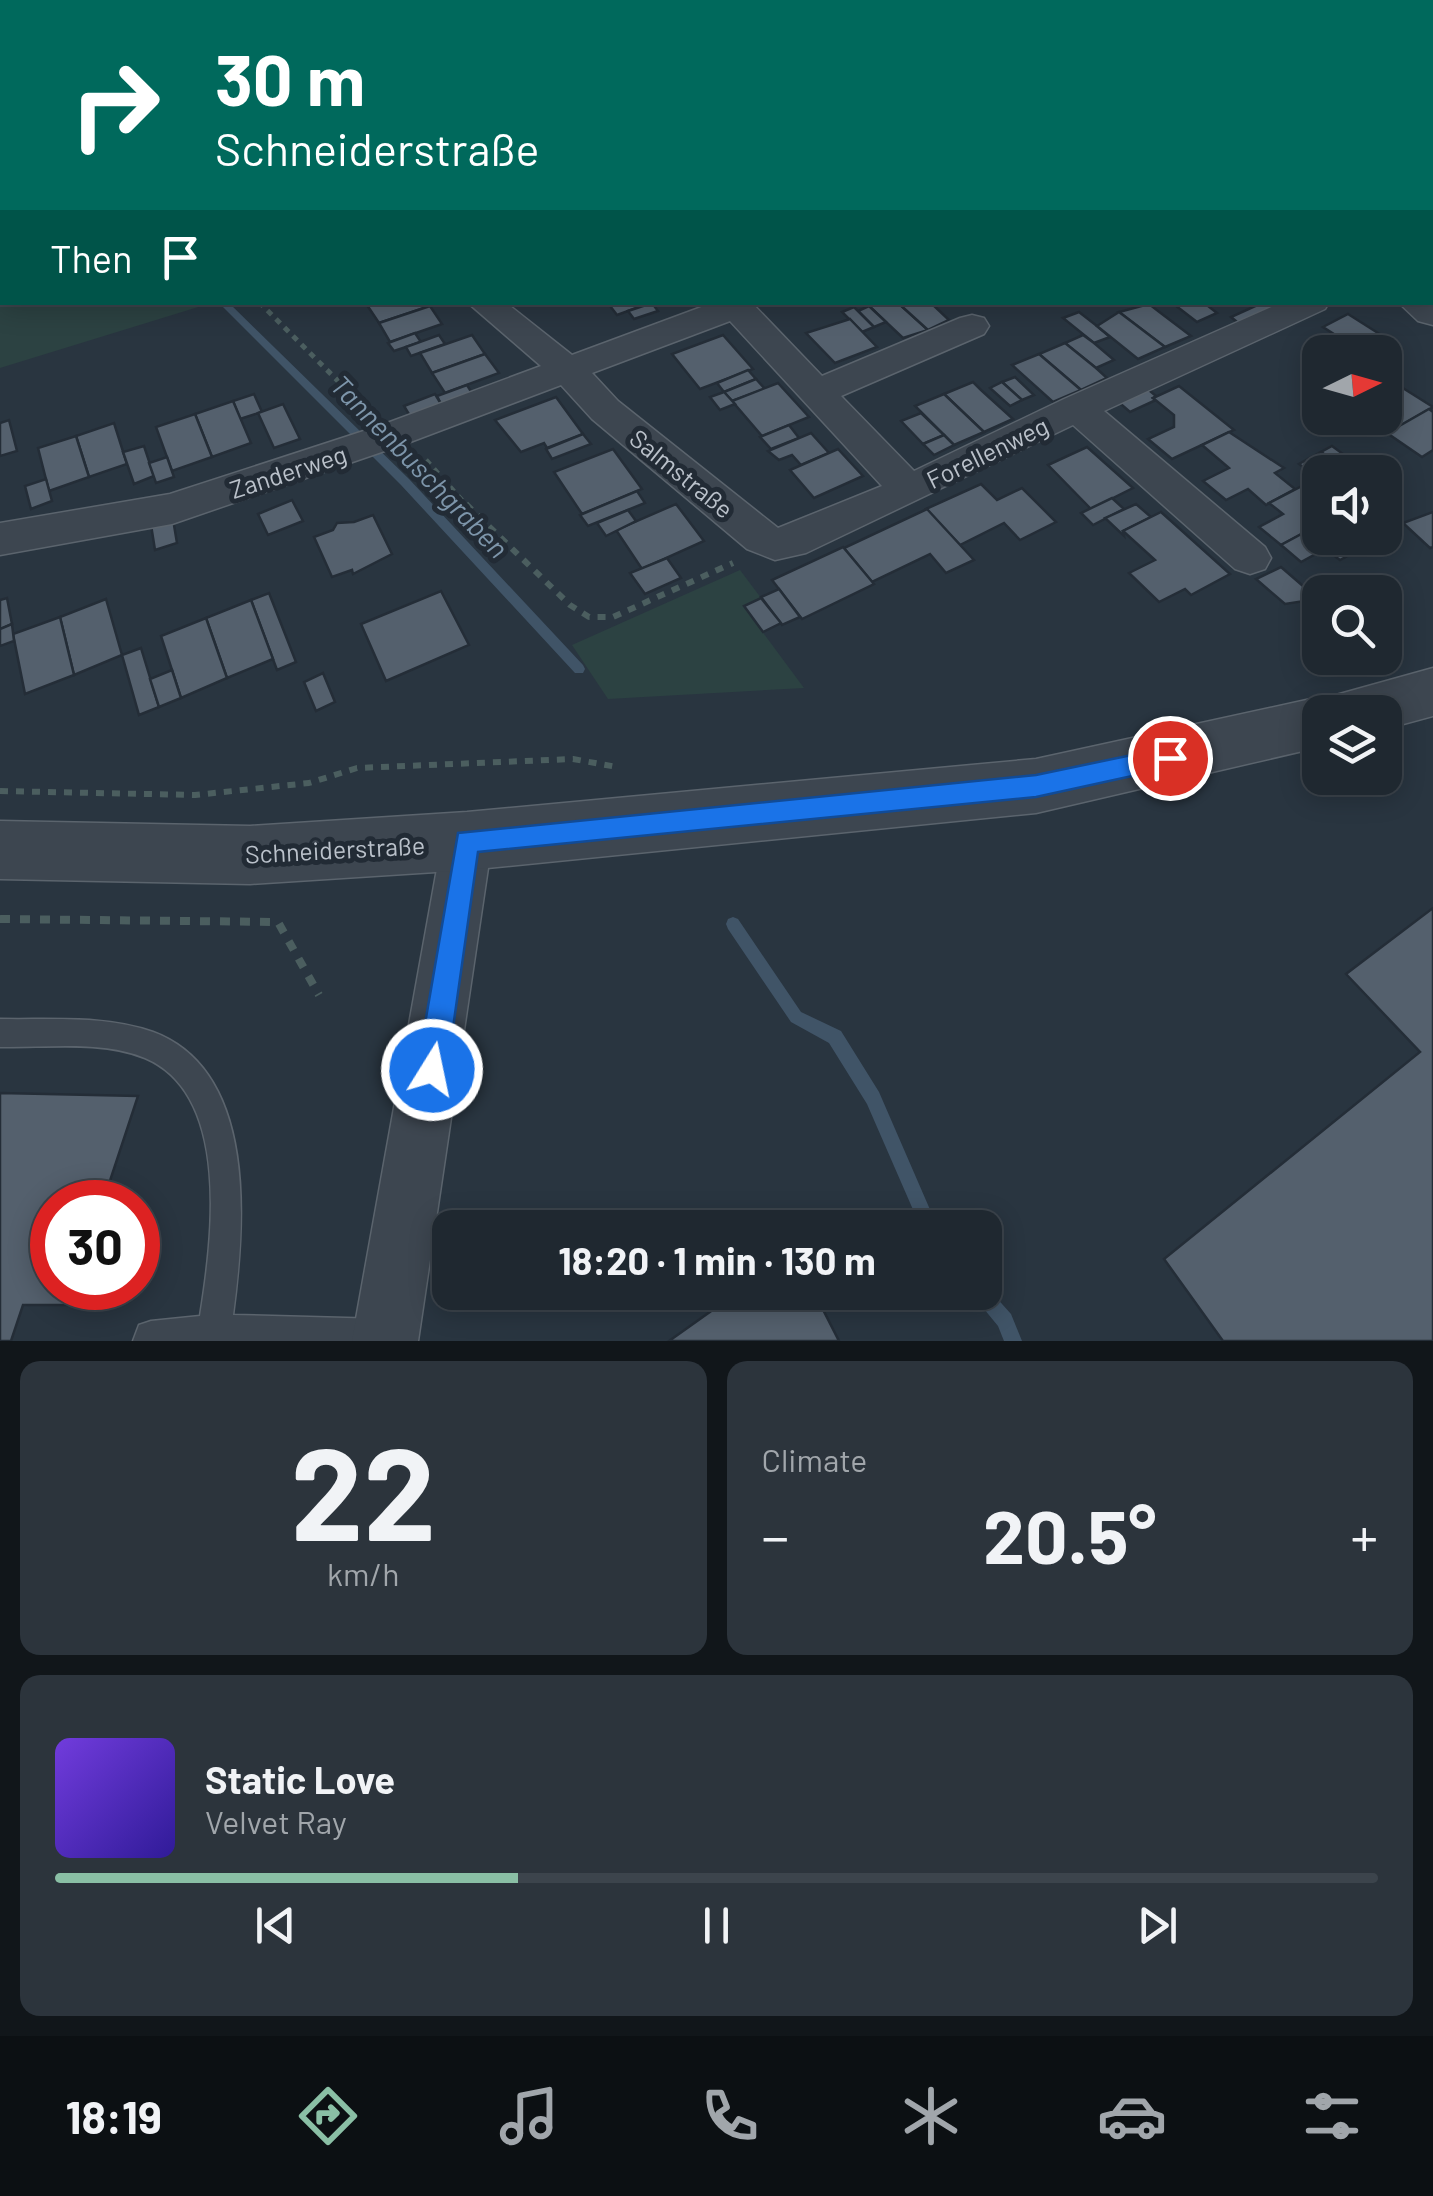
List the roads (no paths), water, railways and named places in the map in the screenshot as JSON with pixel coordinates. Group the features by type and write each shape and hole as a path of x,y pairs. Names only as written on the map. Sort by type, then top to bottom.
{"street":[{"name":"Salmstraße","path":"487,305 568,370 605,410 761,538 774,544 792,542 909,490"},
{"name":"Zanderweg","path":"0,539 172,509 399,433 733,305"},
{"name":"Forellenweg","path":"733,305 819,391 909,490 1077,408 1307,305"},
{"path":"819,391 972,326"},
{"name":"Forellenweg","path":"1077,408 1250,558"},
{"path":"1402,700 1433,692"},
{"name":"Schneiderstraße","path":"0,850 250,854 467,841 1036,786 1302,727"},
{"path":"386,1338 467,841"}],"lane":[{"path":"0,1033 119,1037 155,1047 184,1064 206,1100 226,1173 227,1252 214,1331"},
{"path":"150,1341 151,1337 214,1331 386,1338"}],"waterway":[{"name":"Tannenbuschgraben","path":"225,305 405,482 579,669"},
{"name":"Tannenbuschgraben","path":"733,924 796,1017 835,1037 873,1098 922,1210"},
{"name":"Tannenbuschgraben","path":"996,1310 1013,1341"}]}
